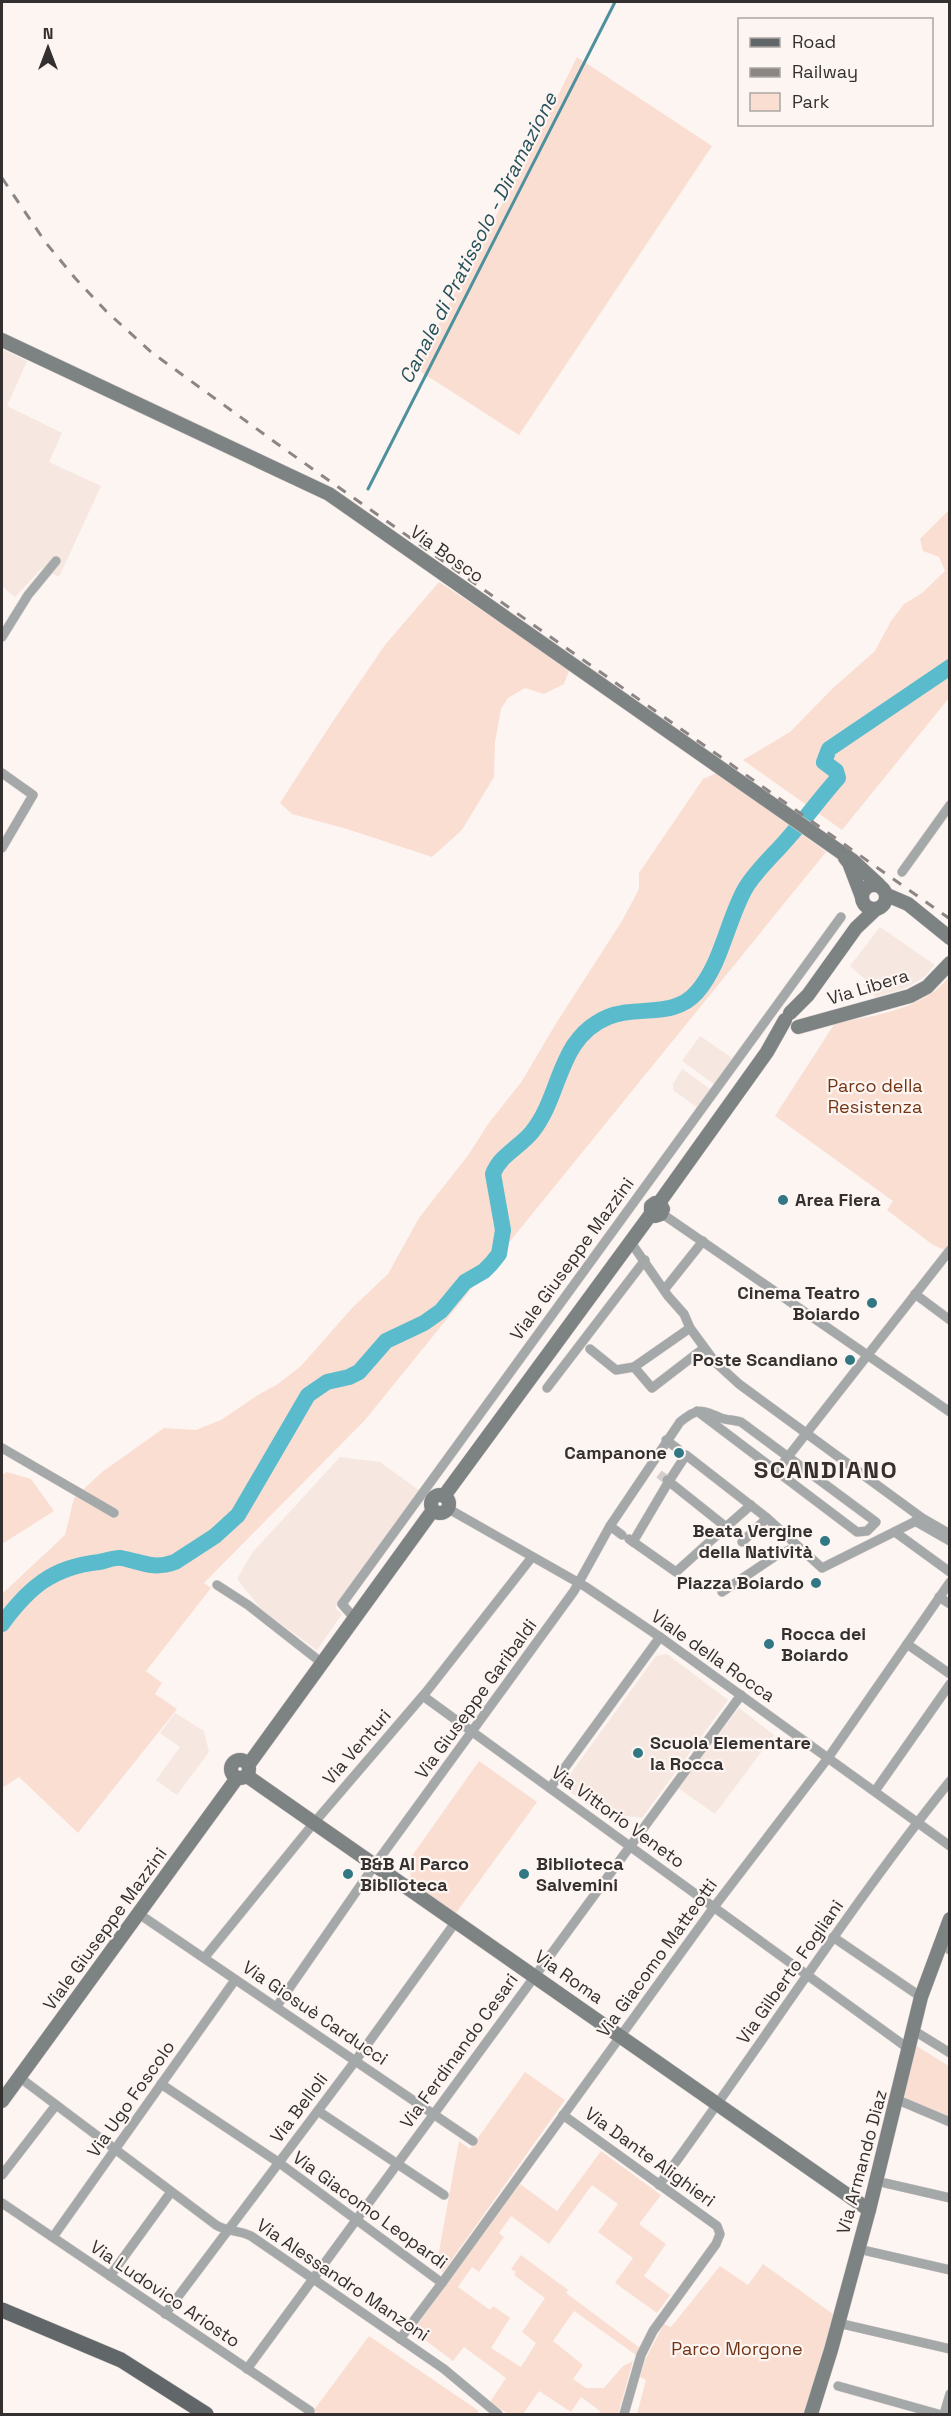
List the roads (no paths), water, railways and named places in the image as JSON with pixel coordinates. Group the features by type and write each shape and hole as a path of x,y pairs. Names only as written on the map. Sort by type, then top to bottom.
{"main road":[{"path":"2,2310 40,2328 110,2354 206,2415"}],"street":[{"name":"Via Bosco","path":"2,340 329,494 861,867 883,890 908,904 950,938"},
{"path":"2,637 28,595 56,561"},
{"path":"2,773 33,795 2,848"},
{"path":"902,872 950,805"},
{"path":"842,854 849,863 862,899 868,908 896,909 928,920"},
{"path":"862,899 866,887 873,884 883,890 885,902 878,908"},
{"name":"Viale Giuseppe Mazzini","path":"856,928 862,899"},
{"name":"Viale Giuseppe Mazzini","path":"2,2101 433,1510 432,1499 438,1496 446,1502 630,1240 657,1210 767,1052 794,1020 808,995 856,928 878,908"},
{"name":"Viale Giuseppe Mazzini","path":"355,1619 342,1604 841,917"},
{"name":"Via Libera","path":"794,1020 823,1020 910,996 927,987 950,963"},
{"path":"657,1210 950,1412"},
{"path":"630,1240 664,1290 684,1314 690,1328 715,1362 739,1384 918,1520 950,1541"},
{"path":"664,1290 703,1241"},
{"path":"776,1472 950,1250"},
{"path":"548,1388 586,1345 645,1260"},
{"path":"915,1294 950,1320"},
{"path":"586,1345 616,1370 634,1367 690,1328"},
{"path":"634,1367 652,1388 704,1348"},
{"path":"698,1411 741,1422 876,1522 867,1531 857,1532 698,1411"},
{"name":"Via Giuseppe Garibaldi","path":"278,2006 374,1866 579,1583 610,1526 666,1440 680,1422 698,1411"},
{"path":"666,1440 678,1449"},
{"path":"2,1448 114,1513"},
{"path":"628,1539 686,1455 767,1518 822,1568 918,1520"},
{"path":"649,1467 658,1474"},
{"path":"668,1481 726,1527"},
{"name":"Viale della Rocca","path":"446,1502 532,1557 579,1583 660,1637 950,1846"},
{"path":"610,1526 676,1572 751,1505"},
{"path":"742,1542 767,1518"},
{"path":"918,1520 949,1533"},
{"path":"895,1532 950,1572"},
{"path":"722,1592 777,1555 797,1547"},
{"name":"Via Venturi","path":"205,1957 313,1824 423,1696 532,1557"},
{"path":"217,1586 248,1605 322,1663"},
{"name":"Via Giacomo Matteotti","path":"400,2339 714,1907 828,1758 948,1586"},
{"path":"939,1597 950,1604"},
{"path":"550,1788 660,1637"},
{"path":"907,1644 950,1674"},
{"path":"875,1791 950,1684"},
{"name":"Via Ferdinando Cesari","path":"247,2369 741,1695"},
{"name":"Via Vittorio Veneto","path":"423,1696 909,2049"},
{"name":"Via Roma","path":"244,1772 313,1824 457,1920 869,2210"},
{"name":"Via Gilberto Fogliani","path":"659,2185 718,2105 833,1937 916,1823 950,1781"},
{"name":"Via Giosuè Carducci","path":"139,1914 205,1957 235,1980 278,2006 473,2141"},
{"name":"Via Armando Diaz","path":"811,2415 898,2100 921,1997 944,1946 950,1919"},
{"name":"Via Belloli","path":"165,2314 356,2060 457,1920"},
{"path":"833,1937 921,1997"},
{"name":"Via Ugo Foscolo","path":"53,2237 235,1980"},
{"path":"913,2030 950,2053"},
{"name":"Via Alessandro Manzoni","path":"19,2077 216,2225 251,2236 444,2369 498,2415"},
{"name":"Via Giacomo Leopardi","path":"161,2084 278,2162 442,2283"},
{"path":"898,2100 950,2122"},
{"path":"2,2175 56,2105"},
{"path":"318,2111 444,2195"},
{"name":"Via Dante Alighieri","path":"563,2115 717,2226 720,2234 719,2239 652,2331 641,2355 624,2415"},
{"path":"885,2183 950,2198"},
{"path":"110,2276 171,2192"},
{"name":"Via Ludovico Ariosto","path":"2,2203 310,2411"},
{"path":"867,2251 950,2270"},
{"path":"838,2323 950,2349"},
{"path":"838,2386 939,2415"},
{"path":"944,2415 950,2394"}],"waterway":[{"name":"Canale di Pratissolo - Diramazione","path":"368,489 615,2"},
{"path":"2,1624 32,1589 55,1574 83,1565 118,1558 154,1565 167,1564 175,1562 215,1536 238,1515 308,1395 327,1382 359,1372 386,1341 424,1323 441,1311 465,1282 491,1264 499,1254 503,1230 493,1174 505,1156 532,1132 542,1117 569,1053 579,1039 591,1026 608,1017 677,1006 697,992 713,968 739,901 749,882 838,778 836,771 824,762 829,749 950,667"}],"tunnel":[{"path":"659,1474 667,1480"}],"railway":[{"path":"2,178 46,243 75,278 106,311 151,352 283,448 950,919"}],"place":[{"name":"Area Fiera","path":"783,1200"},
{"name":"Cinema Teatro Boiardo","path":"872,1303"},
{"name":"Poste Scandiano","path":"850,1360"},
{"name":"Campanone","path":"679,1453"},
{"name":"Beata Vergine della Natività","path":"825,1541"},
{"name":"Piazza Boiardo","path":"816,1583"},
{"name":"Rocca dei Boiardo","path":"769,1644"},
{"name":"Scuola Elementare la Rocca","path":"638,1753"},
{"name":"B&B Al Parco Biblioteca","path":"348,1874"},
{"name":"Biblioteca Salvemini","path":"524,1874"}],"district":[{"name":"SCANDIANO","path":"826,1470"}],"park label":[{"name":"Parco della Resistenza","path":"875,1096"},
{"name":"Parco Morgone","path":"737,2349"}]}
